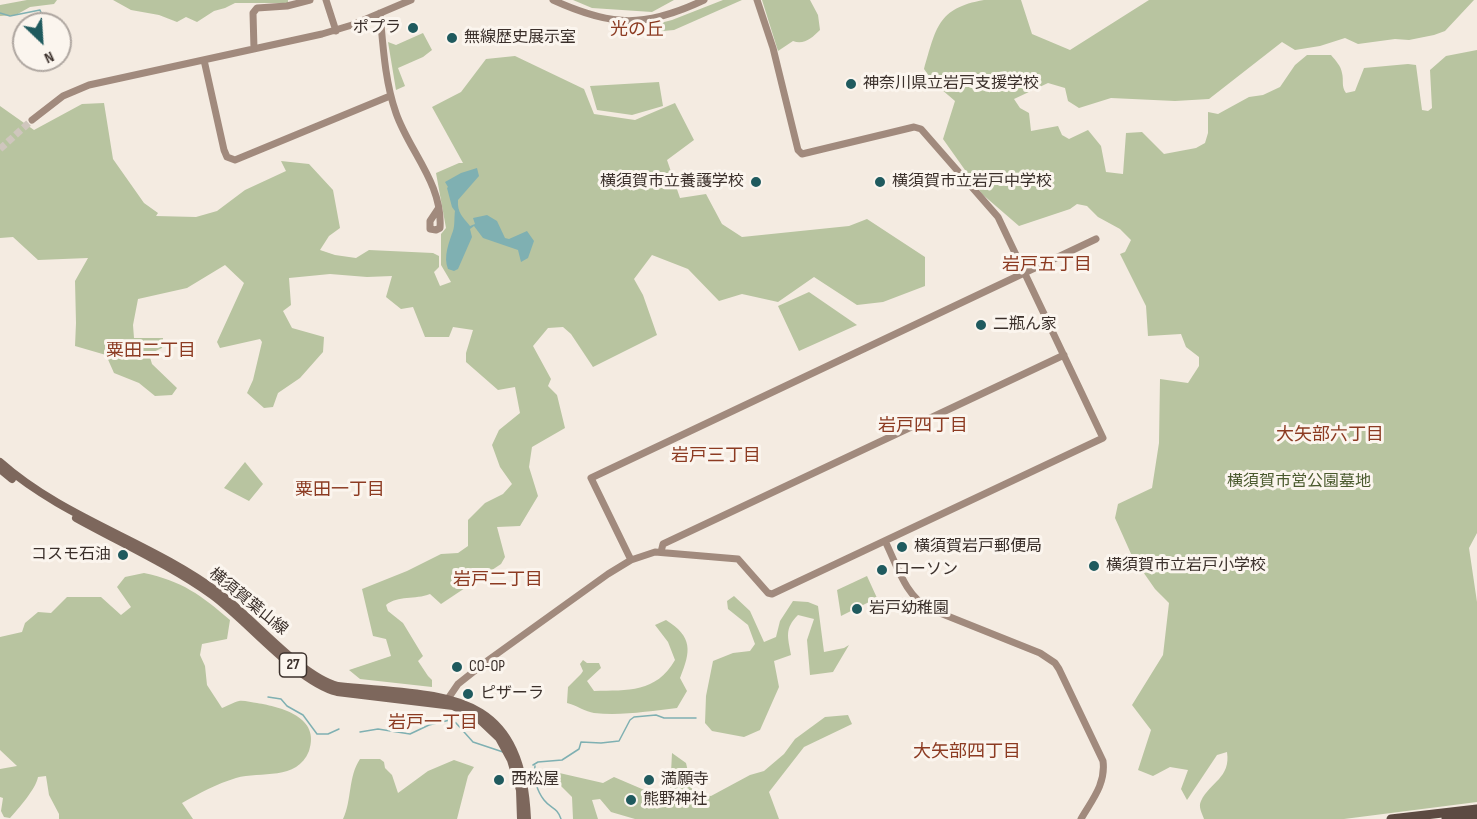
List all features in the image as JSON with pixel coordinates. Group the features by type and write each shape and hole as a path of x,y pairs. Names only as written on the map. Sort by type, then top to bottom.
{"highway":[{"path":"1391,819 1477,809"},
{"path":"1446,819 1477,817"},
{"path":"1471,819 1477,817"}],"main road":[{"name":"横須賀葉山線","path":"0,462 48,497 171,562 214,590 321,679 338,686 475,708 507,738 517,758 523,776 527,819"},
{"name":"横須賀葉山線","path":"0,469 41,499 167,567 212,595 298,670 322,687 338,692 446,702 470,714 499,738 507,750 520,790 521,819"}],"street":[{"path":"254,49 253,13 257,8 287,6 310,0"},
{"path":"326,0 336,31"},
{"path":"32,120 48,106 76,90 336,31 411,0"},
{"path":"553,0 594,17 624,21 664,16 704,0"},
{"path":"446,702 458,684 487,661 631,560 661,552 738,559 770,594 1102,438 998,217 921,129 914,127 802,154 798,150 773,48 757,0"},
{"path":"380,13 390,96 403,132 427,171 438,210"},
{"path":"204,60 224,150 227,157 235,160 390,96"},
{"path":"631,560 591,478 1096,239"},
{"path":"661,552 663,544 1064,356"},
{"path":"885,541 904,581 918,602 930,609 1040,653 1055,663 1103,761 1104,777 1101,786 1081,819"}],"green space":[{"path":"27,0 57,0 54,4 12,12 12,15 0,16 0,5"},
{"path":"113,0 288,0 288,3 235,3 214,11 197,22 186,17 177,22 159,15 131,10"},
{"path":"573,0 674,0 652,12 592,8"},
{"path":"723,0 742,0 674,30 642,33 641,28 672,20"},
{"path":"762,0 810,0 818,15 820,30 808,40 793,41 778,51"},
{"name":"横須賀市営公園墓地","path":"984,0 1021,0 1032,34 1070,50 1149,0 1474,0 1445,31 1434,35 1409,40 1395,39 1358,44 1345,38 1320,46 1295,50 1282,42 1209,99 1175,101 1111,98 1079,108 1068,101 1065,88 1048,83 1014,99 1020,108 1029,113 1031,131 1058,126 1062,135 1069,139 1088,130 1101,146 1106,172 1123,174 1126,133 1142,132 1164,154 1196,148 1205,143 1208,133 1208,112 1218,114 1249,97 1263,95 1280,87 1295,65 1307,55 1331,55 1341,68 1346,93 1355,91 1364,68 1416,65 1422,110 1428,111 1432,108 1430,70 1446,56 1477,50 1477,533 1469,548 1477,602 1477,802 1344,819 1204,819 1200,803 1223,774 1226,768 1227,752 1217,755 1187,800 1181,789 1188,770 1170,767 1153,776 1138,770 1151,730 1132,705 1163,655 1169,603 1155,589 1132,556 1115,518 1118,504 1152,488 1159,443 1160,379 1188,383 1199,366 1199,357 1186,347 1181,334 1148,336 1146,306 1120,254 1125,252 1131,240 1120,229 1098,217 1087,206 1077,204 1070,209 1019,226 982,194 943,139 955,101 934,83 924,69 928,55 941,22 948,15 968,4"},
{"path":"423,33 432,50 423,57 398,68 405,86 396,90 388,42 396,45"},
{"path":"515,56 584,89 594,114 635,120 675,103 694,140 667,160 680,198 706,194 722,224 742,237 849,226 867,219 925,257 925,286 883,302 857,305 814,277 778,302 742,294 719,301 688,269 652,255 634,279 643,295 657,335 593,367 571,334 563,327 548,328 533,346 551,379 548,386 557,395 565,428 532,447 529,467 538,496 520,526 497,527 505,557 501,564 441,604 430,594 396,600 386,605 388,611 403,623 423,656 418,661 432,680 432,687 360,679 349,670 391,656 386,639 373,636 362,589 441,554 458,553 468,546 468,520 485,503 503,494 512,484 500,467 492,445 499,430 520,413 515,387 498,390 466,362 466,353 473,330 453,327 449,337 425,337 413,307 401,309 386,297 392,276 367,277 330,274 289,278 291,305 283,311 292,328 324,337 323,352 300,378 278,393 273,407 264,408 247,393 253,380 262,342 260,339 220,348 217,342 244,283 225,265 187,288 138,299 133,325 134,338 163,338 162,348 149,354 152,364 177,388 172,395 155,396 139,383 114,373 106,355 75,346 75,281 88,258 38,260 13,237 0,238 0,106 34,130 82,104 104,103 113,159 144,203 158,213 156,216 196,217 217,211 245,190 286,171 281,161 309,164 333,190 340,228 329,236 320,250 356,258 369,250 433,253 439,256 439,267 434,272 440,286 451,282 441,265 441,234 446,228 436,173 463,163 432,107 461,92 486,59"},
{"path":"659,82 663,106 632,115 597,110 590,86"},
{"path":"809,292 857,325 799,351 778,306"},
{"path":"245,462 263,484 249,501 224,488"},
{"path":"144,573 169,580 190,590 230,620 227,639 202,644 200,655 205,666 207,685 222,708 243,701 287,711 304,722 309,730 311,739 309,751 296,767 287,771 236,778 182,803 193,819 59,819 59,814 49,795 46,776 38,777 30,793 10,818 4,817 1,811 3,798 0,797 0,769 17,766 0,750 0,637 22,632 25,623 38,612 51,613 67,597 101,597 121,615 131,607 117,587 125,577"},
{"path":"867,576 877,598 841,616 837,590"},
{"path":"734,596 750,611 764,642 776,637 780,621 793,601 808,602 818,606 824,652 849,645 833,672 810,675 807,640 814,619 798,615 789,629 791,655 774,661 779,687 760,730 744,737 712,731 705,723 706,696 713,661 733,653 750,651 755,644 748,625 728,609 727,601"},
{"path":"666,620 681,632 688,652 680,678 687,691 677,708 604,714 567,703 568,687 583,671 580,664 583,660 587,663 599,663 601,668 587,681 594,691 640,688 659,679 675,660 668,642 655,625"},
{"path":"848,715 852,724 804,747 769,792 779,819 635,819 611,812 600,799 592,800 598,819 573,819 572,797 551,776 555,772 603,783 614,777 656,795 670,792 672,753 686,763 693,793 711,796 750,775 764,771 784,754 795,739 825,717"},
{"path":"360,759 380,759 384,762 385,768 392,775 398,793 428,771 454,760 474,767 468,776 457,819 343,819 354,773"}],"water":[{"path":"477,168 479,176 458,200 458,208 470,226 475,224 473,218 487,215 497,221 505,238 509,239 527,231 534,241 528,258 521,262 518,250 483,238 474,226 470,229 472,237 458,269 454,271 448,269 446,260 454,229 455,211 445,182 461,173"}],"waterway":[{"path":"30,12 40,10 41,12"},
{"path":"0,13 12,16"},
{"path":"268,697 281,699 287,706 303,715 317,734 328,734 339,729"},
{"path":"533,765 538,762 562,760 579,749 581,742 619,741 630,720 634,717 656,715 664,718 696,718"},
{"path":"360,732 378,729 410,734 429,725 450,720 456,723 473,742 503,752"},
{"path":"535,766 535,780 539,793 558,812 561,819"}],"tunnel":[{"path":"0,149 32,120"}],"place":[{"name":"ポプラ","path":"413,28"},
{"name":"無線歴史展示室","path":"452,38"},
{"name":"神奈川県立岩戸支援学校","path":"851,84"},
{"name":"横須賀市立養護学校","path":"756,182"},
{"name":"横須賀市立岩戸中学校","path":"880,182"},
{"name":"二瓶ん家","path":"981,325"},
{"name":"横須賀岩戸郵便局","path":"902,547"},
{"name":"コスモ石油","path":"123,555"},
{"name":"横須賀市立岩戸小学校","path":"1094,566"},
{"name":"ローソン","path":"882,570"},
{"name":"岩戸幼稚園","path":"857,609"},
{"name":"CO-OP","path":"457,667"},
{"name":"ピザーラ","path":"468,694"},
{"name":"西松屋","path":"499,780"},
{"name":"満願寺","path":"649,780"},
{"name":"熊野神社","path":"631,800"}],"district":[{"name":"光の丘","path":"637,30"},
{"name":"岩戸五丁目","path":"1047,265"},
{"name":"粟田二丁目","path":"151,351"},
{"name":"岩戸四丁目","path":"923,426"},
{"name":"大矢部六丁目","path":"1330,435"},
{"name":"岩戸三丁目","path":"716,456"},
{"name":"粟田一丁目","path":"340,490"},
{"name":"岩戸二丁目","path":"498,580"},
{"name":"岩戸一丁目","path":"433,723"},
{"name":"大矢部四丁目","path":"967,752"}]}
